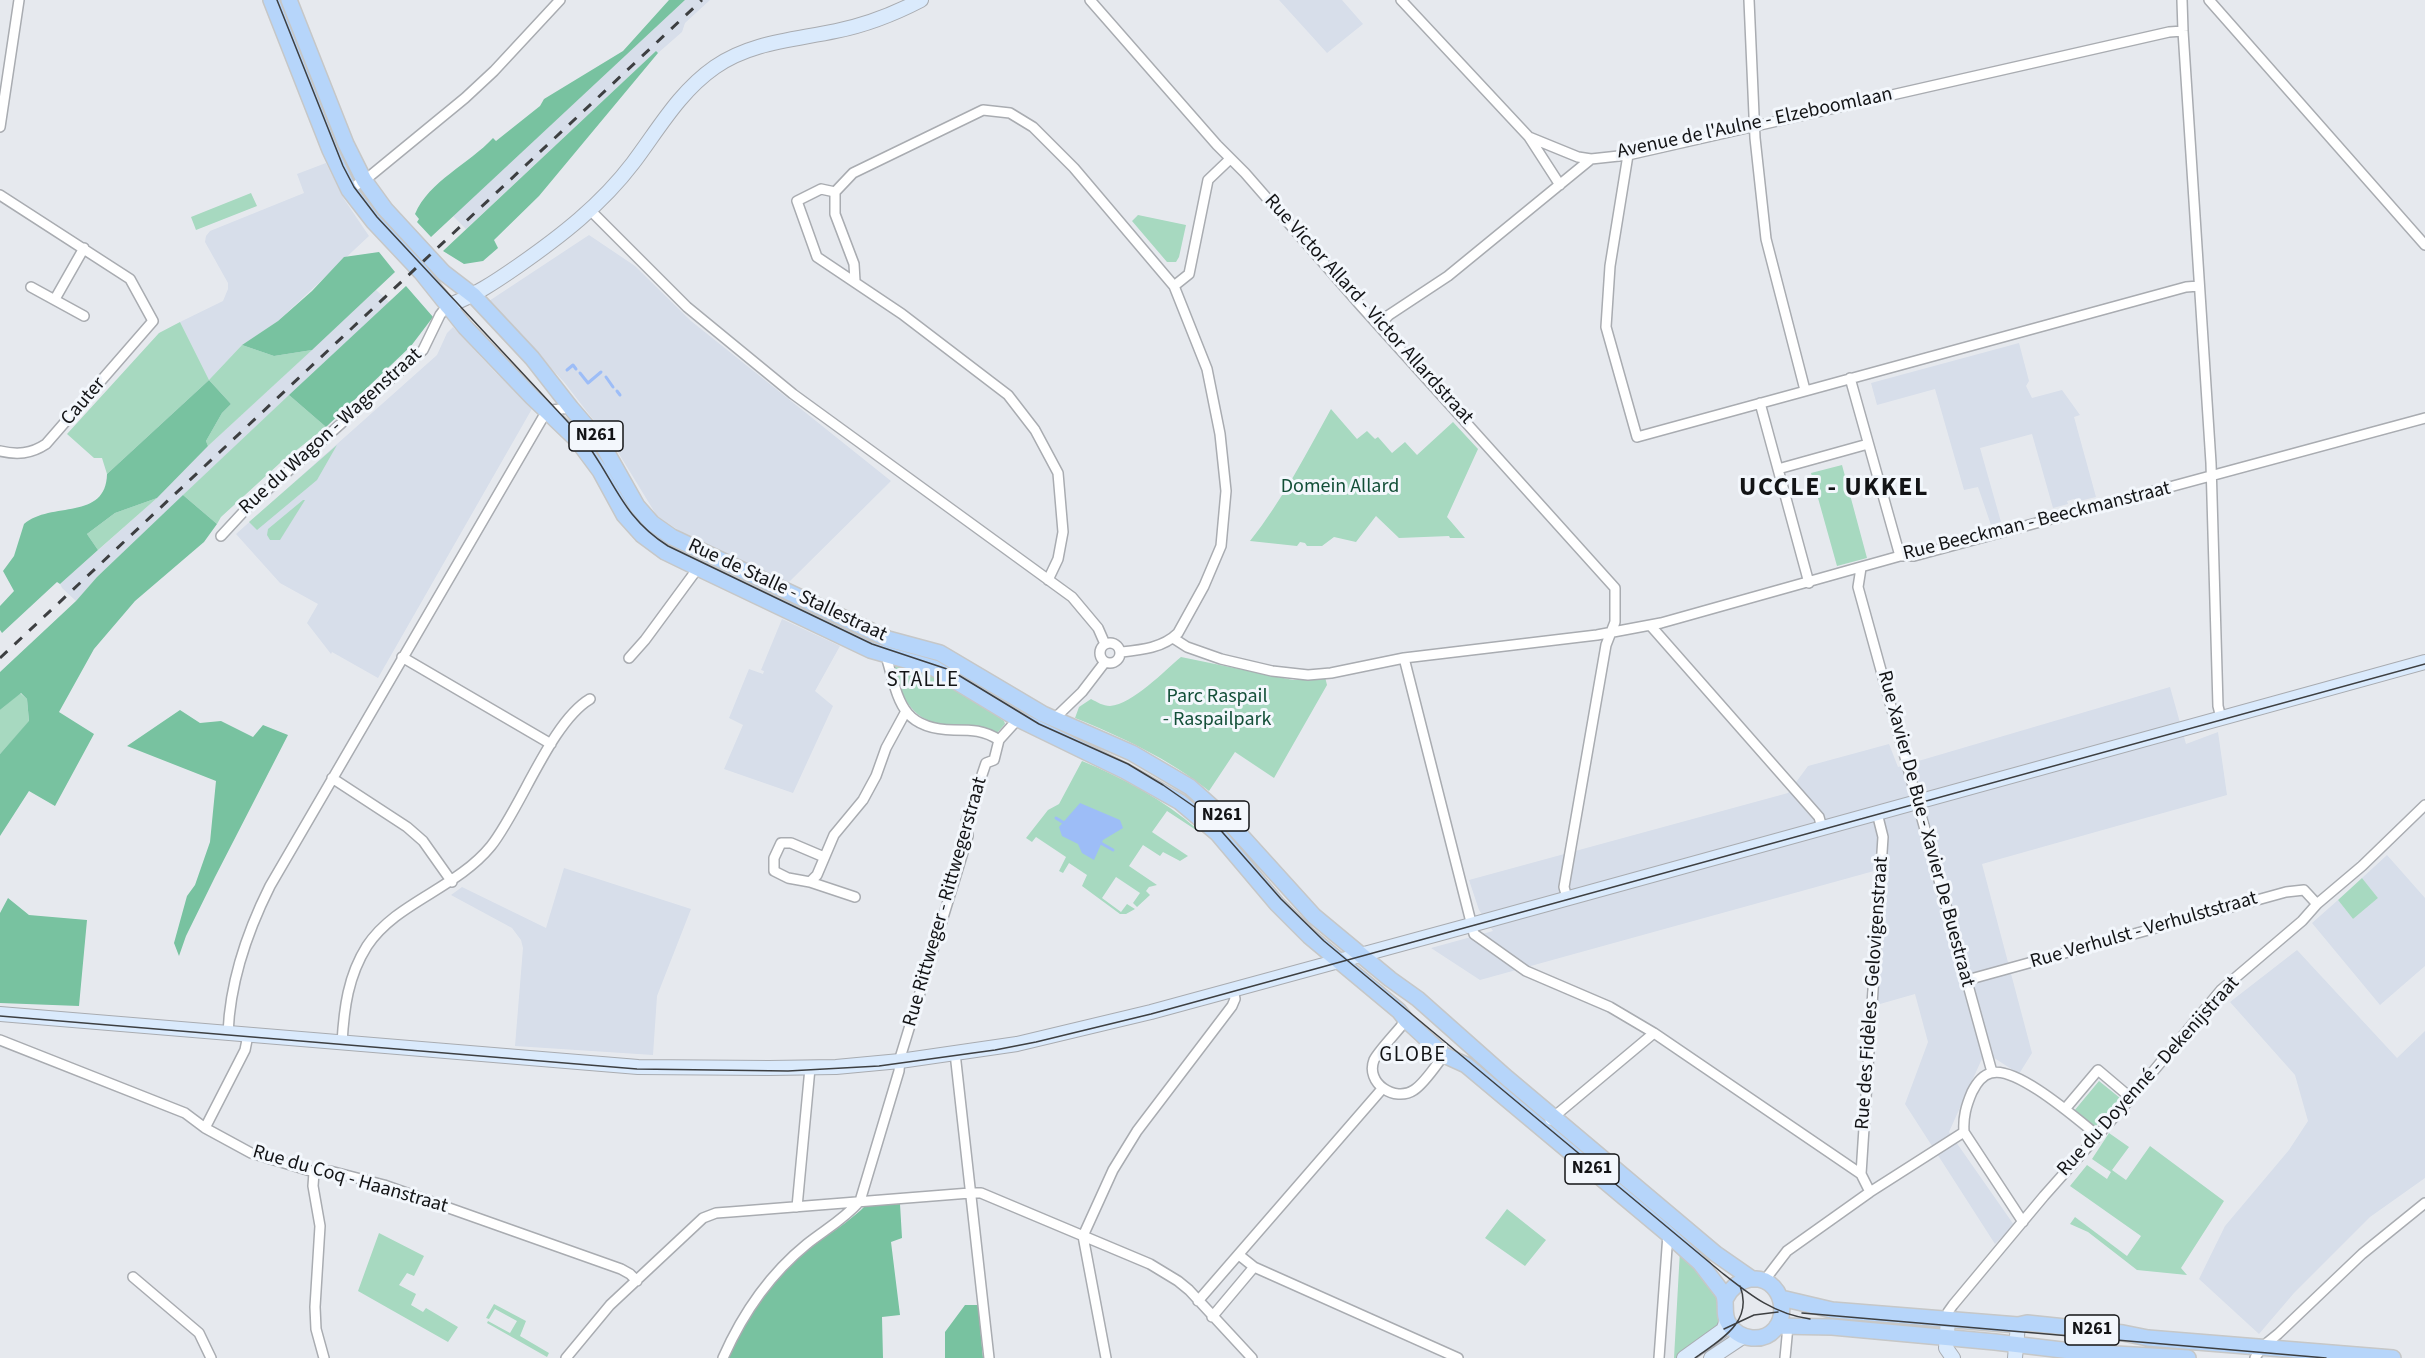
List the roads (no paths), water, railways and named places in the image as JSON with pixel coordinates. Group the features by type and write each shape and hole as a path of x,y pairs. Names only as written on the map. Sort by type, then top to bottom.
{"main road":[{"name":"Rue de Stalle - Stallestraat","path":"271,0 330,150 349,190 373,221 421,272 532,358 602,444 637,506 652,523 672,537 888,639 940,653 1053,719 1132,753 1190,787 1228,821 1288,891 1360,955"},
{"name":"Rue de Stalle - Stallestraat","path":"289,0 346,144 364,180 385,209 444,273 460,301 548,413 589,455 624,515 642,535 665,552 886,656 934,668 1018,719 1125,771 1180,802 1217,833 1277,904 1309,936 1338,960"},
{"path":"460,301 536,253 591,211 632,164 683,95 696,81 717,66 757,47 837,31 877,20 921,0"},
{"path":"0,1014 638,1066 810,1068 900,1061 1036,1040 1233,989 2425,662"},
{"name":"N261","path":"1360,955 1418,999 1709,1273 1726,1298"},
{"name":"N261","path":"1338,960 1399,1011 1444,1054 1466,1065 1548,1122 1716,1254 1758,1280 1773,1286 1781,1298 1832,1310 2018,1325 2027,1323 2258,1352 2393,1358"},
{"path":"1716,1357 1744,1336 1734,1330 1727,1321 1724,1310 1726,1298 1737,1284 1758,1280"},
{"path":"1781,1298 1782,1326"},
{"path":"1948,1319 1946,1348 1953,1358"},
{"path":"1684,1358 1723,1330 1727,1321"},
{"path":"2015,1352 2018,1325"},
{"name":"N261","path":"1744,1336 1762,1336 1782,1326 1832,1327 1947,1337 2015,1352 2188,1358"}],"street":[{"path":"0,127 19,0"},
{"path":"349,190 465,98 494,71 560,0"},
{"name":"Rue Victor Allard - Victor Allardstraat","path":"1090,0 1615,588 1615,622 1606,645 1564,887 1567,898"},
{"path":"1401,0 1529,137 1560,185"},
{"path":"1749,0 1754,126 1766,239 1805,390"},
{"path":"2182,0 2182,31 2212,477 2218,706 2222,718"},
{"path":"2209,0 2425,245"},
{"name":"Avenue de l'Aulne - Elzeboomlaan","path":"1379,325 1389,315 1448,276 1591,159 1628,155 2169,32 2182,31"},
{"path":"855,281 854,264 835,214 835,192 853,173 983,110 1010,113 1033,127 1074,168 1174,286 1207,369 1220,434 1226,491 1221,546 1204,586 1173,638 1146,650 1121,652"},
{"path":"1529,137 1578,157 1591,159"},
{"path":"1628,155 1610,266 1606,327 1637,437 2175,290 2199,286"},
{"path":"1174,286 1189,274 1208,180 1230,159"},
{"path":"835,192 821,189 797,201 817,257 883,301 1008,395 1035,430 1058,473 1064,532 1058,558 1048,580"},
{"path":"0,195 55,232 84,248 55,299"},
{"path":"591,211 687,307 756,364 1072,597 1098,628 1105,644"},
{"name":"Cauter","path":"0,451 21,454 46,444 153,321 130,279 84,248"},
{"path":"31,286 84,316"},
{"name":"Rue du Wagon - Wagenstraat","path":"221,536 246,509 423,350 440,315 460,301"},
{"path":"1851,378 1900,556"},
{"path":"1760,403 1809,583"},
{"path":"228,1033 246,942 257,911 402,657 542,419 551,410 571,408"},
{"name":"Rue Beeckman - Beeckmanstraat","path":"1173,638 1221,659 1290,674 1331,673 1404,658 1611,632 1650,625 1809,583 1900,556 1914,556 2425,418"},
{"path":"1778,469 1868,444"},
{"path":"629,658 698,568"},
{"name":"Rue Xavier De Bue - Xavier De Buestraat","path":"1862,568 1858,586 1992,1072"},
{"name":"Rue Xavier De Bue - Xavier De Buestraat","path":"1845,573 1858,586"},
{"path":"1650,625 1819,817 1822,828"},
{"path":"1105,644 1115,643 1121,652"},
{"path":"1105,644 1100,653 1105,662"},
{"path":"1105,662 1116,662 1121,652"},
{"name":"Rue de Stalle - Stallestraat","path":"886,656 906,714"},
{"path":"402,657 551,744"},
{"path":"1404,658 1473,934 1526,971 1610,1007 1654,1033 1861,1174 1870,1192"},
{"path":"1053,719 1082,692 1105,662"},
{"path":"342,1043 346,999 351,978 368,944 399,914 452,882 479,861 493,843 551,744 579,705 590,699"},
{"path":"810,882 817,875 834,835 863,800 876,776 886,748 906,714 925,726 947,730 982,730 999,740"},
{"name":"Rue Rittweger - Rittwegerstraat","path":"860,1201 968,836 966,822 986,763 994,760 999,740 1018,719"},
{"path":"332,778 407,826 423,841 452,882"},
{"name":"Rue du Doyenné - Dekenijstraat","path":"1948,1319 1949,1310 2221,990 2302,921 2317,904 2362,866 2425,806"},
{"name":"Rue des Fidèles - Gelovigenstraat","path":"1861,1174 1883,837 1877,813"},
{"path":"824,857 791,843 782,843 774,858 774,871 788,878 810,882 855,897"},
{"name":"Rue Verhulst - Verhulststraat","path":"1967,980 2286,891 2304,890 2317,904"},
{"path":"1106,1358 1083,1236 1113,1170 1137,1131 1232,1006 1235,999 1233,989"},
{"path":"1406,1020 1374,1060 1373,1070 1382,1089 1401,1094 1414,1090 1444,1054"},
{"path":"1548,1122 1654,1033"},
{"path":"206,1128 245,1050 248,1035"},
{"name":"Rue du Coq - Haanstraat","path":"0,1040 185,1113 206,1128 251,1152 314,1172 330,1172 384,1185 621,1269 637,1281"},
{"path":"955,1053 989,1358"},
{"path":"797,1208 810,1068"},
{"path":"2065,1109 2098,1070 2131,1098"},
{"path":"2023,1222 1964,1132 1963,1119 1966,1105 1981,1079 1992,1072 2003,1072 2015,1077 2065,1109 2097,1135"},
{"path":"1198,1301 1382,1089"},
{"path":"1758,1280 1787,1251 1870,1192 1964,1132"},
{"path":"314,1172 320,1227 315,1307 316,1329 324,1358"},
{"path":"566,1358 610,1305 703,1218 716,1213 969,1193 981,1194 1150,1264 1178,1281 1252,1358"},
{"path":"723,1358 759,1294 780,1268 807,1244 846,1217 860,1201"},
{"path":"2258,1352 2362,1254 2425,1203"},
{"path":"1659,1358 1668,1234"},
{"path":"1239,1255 1254,1267 1458,1358"},
{"path":"1212,1317 1254,1267"},
{"path":"133,1276 199,1333 211,1358"},
{"path":"1782,1326 1785,1358"},
{"path":"2148,1338 2148,1356"}],"water":[{"path":"1080,803 1120,820 1123,828 1103,840 1094,860 1082,853 1078,844 1062,836 1059,827"}],"waterway":[{"path":"567,370 573,365 576,369"},
{"path":"580,373 588,383 601,372"},
{"path":"606,377 613,387"},
{"path":"617,391 620,395"},
{"path":"1056,818 1064,823"},
{"path":"1099,842 1113,850"}],"tram line":[{"path":"277,0 343,166 354,187 377,217 581,436 628,509 652,534 668,546 872,644 950,670 1039,724 1128,764 1163,785 1209,817 1281,899 1324,941 1721,1272 1773,1308 1810,1319"},
{"path":"0,1016 637,1069 788,1071 879,1066 995,1050 1151,1014 2425,664"},
{"path":"1695,1358 1724,1337 1739,1320 1743,1299 1740,1286"},
{"path":"1724,1329 1754,1315 1778,1312"},
{"path":"1802,1313 2326,1358"}],"railway":[{"path":"0,658 702,0"}],"district":[{"name":"UCCLE - UKKEL","path":"1834,489"},
{"name":"STALLE","path":"923,681"},
{"name":"GLOBE","path":"1413,1056"}],"park label":[{"name":"Domein Allard","path":"1340,488"},
{"name":"Parc Raspail - Raspailpark","path":"1217,710"}]}
